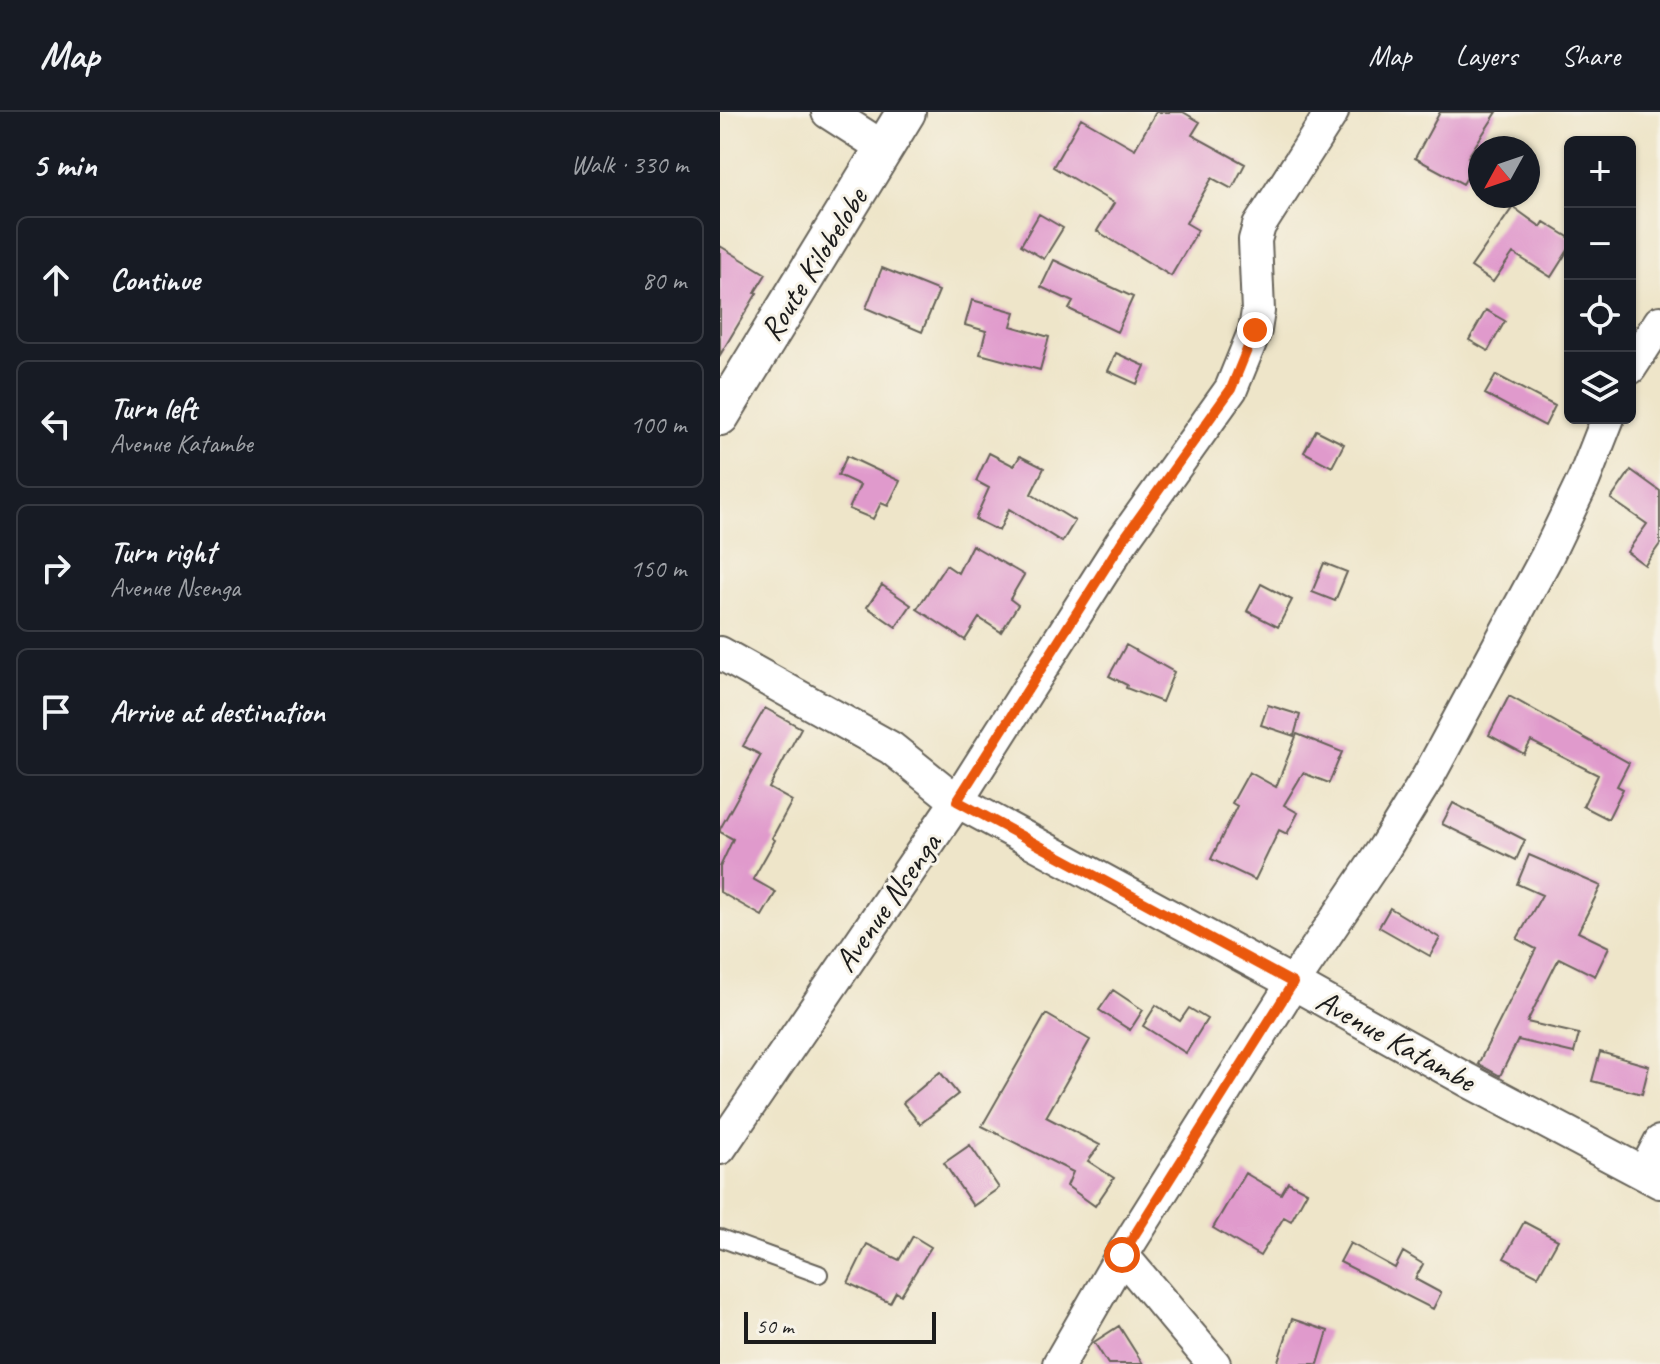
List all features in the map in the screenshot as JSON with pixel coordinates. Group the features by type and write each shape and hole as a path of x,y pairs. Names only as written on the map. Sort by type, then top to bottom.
{"street":[{"path":"828,112 884,148"},
{"name":"Route Kilobelobe","path":"720,416 906,112"},
{"name":"Avenue Nsenga","path":"720,1148 957,801 1121,543 1231,389 1255,330 1258,311 1255,240 1259,226 1332,112"},
{"path":"1636,359 1660,322"},
{"path":"1059,1364 1122,1255 1293,983 1385,847 1428,777 1547,556 1584,479 1606,424"},
{"name":"Avenue Katambe","path":"720,653 891,748 957,801 1652,1178"},
{"path":"1652,1178 1660,1142"},
{"path":"1122,1255 1214,1364"}],"lane":[{"path":"720,1238 819,1274"}],"building":[{"path":"1156,112 1183,112 1200,122 1192,135 1245,164 1232,189 1212,178 1186,223 1198,230 1171,276 1097,231 1114,203 1053,167 1081,118 1135,149"},
{"path":"1440,112 1497,112 1482,136 1468,136 1468,176 1463,184 1415,158"},
{"path":"1512,208 1541,227 1544,222 1564,234 1564,256 1551,277 1513,253 1493,282 1471,267"},
{"path":"1039,214 1063,228 1044,259 1021,245"},
{"path":"720,246 766,274 720,355"},
{"path":"1054,260 1133,297 1117,332 1069,309 1073,302 1041,287"},
{"path":"882,268 939,291 922,332 866,308"},
{"path":"972,300 1015,312 1011,326 1049,337 1040,370 980,354 986,331 965,325"},
{"path":"1486,310 1505,321 1488,351 1469,340"},
{"path":"1116,353 1145,366 1137,384 1108,371"},
{"path":"1496,375 1555,406 1545,426 1485,394"},
{"path":"1316,430 1344,444 1332,467 1304,452"},
{"path":"989,453 1014,466 1020,456 1044,468 1031,494 1075,521 1062,542 1009,509 999,531 975,519 989,488 976,481"},
{"path":"847,456 900,481 888,506 881,503 873,519 849,509 860,485 838,475"},
{"path":"1631,470 1660,491 1660,544 1645,565 1627,552 1647,524 1611,499"},
{"path":"972,545 1024,575 1010,599 1018,605 1001,632 979,618 965,640 917,609 946,565 958,573"},
{"path":"1324,563 1347,572 1335,601 1312,592"},
{"path":"1261,584 1292,600 1278,627 1247,611"},
{"path":"882,585 911,605 896,627 867,607"},
{"path":"1126,645 1174,672 1162,702 1126,688 1127,685 1109,676"},
{"path":"1509,696 1629,763 1617,786 1623,789 1608,819 1583,806 1598,775 1531,741 1524,754 1489,735"},
{"path":"1268,705 1300,715 1294,736 1261,725"},
{"path":"765,708 801,728 769,788 792,801 753,879 776,892 762,916 720,892 720,867 733,839 720,829 761,755 743,746"},
{"path":"1297,734 1342,752 1329,783 1303,773 1284,805 1298,813 1287,834 1279,830 1255,880 1211,859 1237,806 1232,803 1249,772 1276,787"},
{"path":"1453,803 1525,840 1516,860 1442,824"},
{"path":"1529,855 1601,886 1578,932 1609,947 1595,976 1559,958 1527,1022 1579,1034 1574,1053 1518,1040 1500,1076 1478,1064 1536,949 1517,939 1542,895 1517,884"},
{"path":"1390,908 1440,938 1430,956 1379,927"},
{"path":"1113,990 1143,1010 1130,1030 1099,1010"},
{"path":"1156,1005 1180,1021 1189,1008 1207,1019 1186,1053 1143,1026"},
{"path":"1046,1014 1090,1040 1046,1117 1100,1145 1088,1161 1114,1178 1095,1206 1067,1186 1073,1172 982,1126"},
{"path":"1600,1052 1649,1066 1642,1094 1592,1081"},
{"path":"940,1072 958,1094 920,1124 903,1103"},
{"path":"970,1145 999,1188 973,1206 944,1163"},
{"path":"1245,1173 1281,1194 1288,1182 1307,1192 1291,1221 1284,1217 1260,1256 1213,1228"},
{"path":"1524,1222 1558,1240 1538,1276 1504,1258"},
{"path":"913,1236 931,1247 901,1295 896,1292 890,1303 848,1283 867,1244 899,1260"},
{"path":"1350,1243 1395,1268 1403,1252 1423,1264 1415,1279 1441,1293 1433,1309 1340,1262"},
{"path":"1292,1319 1328,1331 1318,1364 1277,1364"},
{"path":"1119,1326 1143,1364 1108,1364 1094,1342"}],"route":[{"path":"1122,1255 1293,983 957,801 1121,543 1231,389 1255,330"}]}
